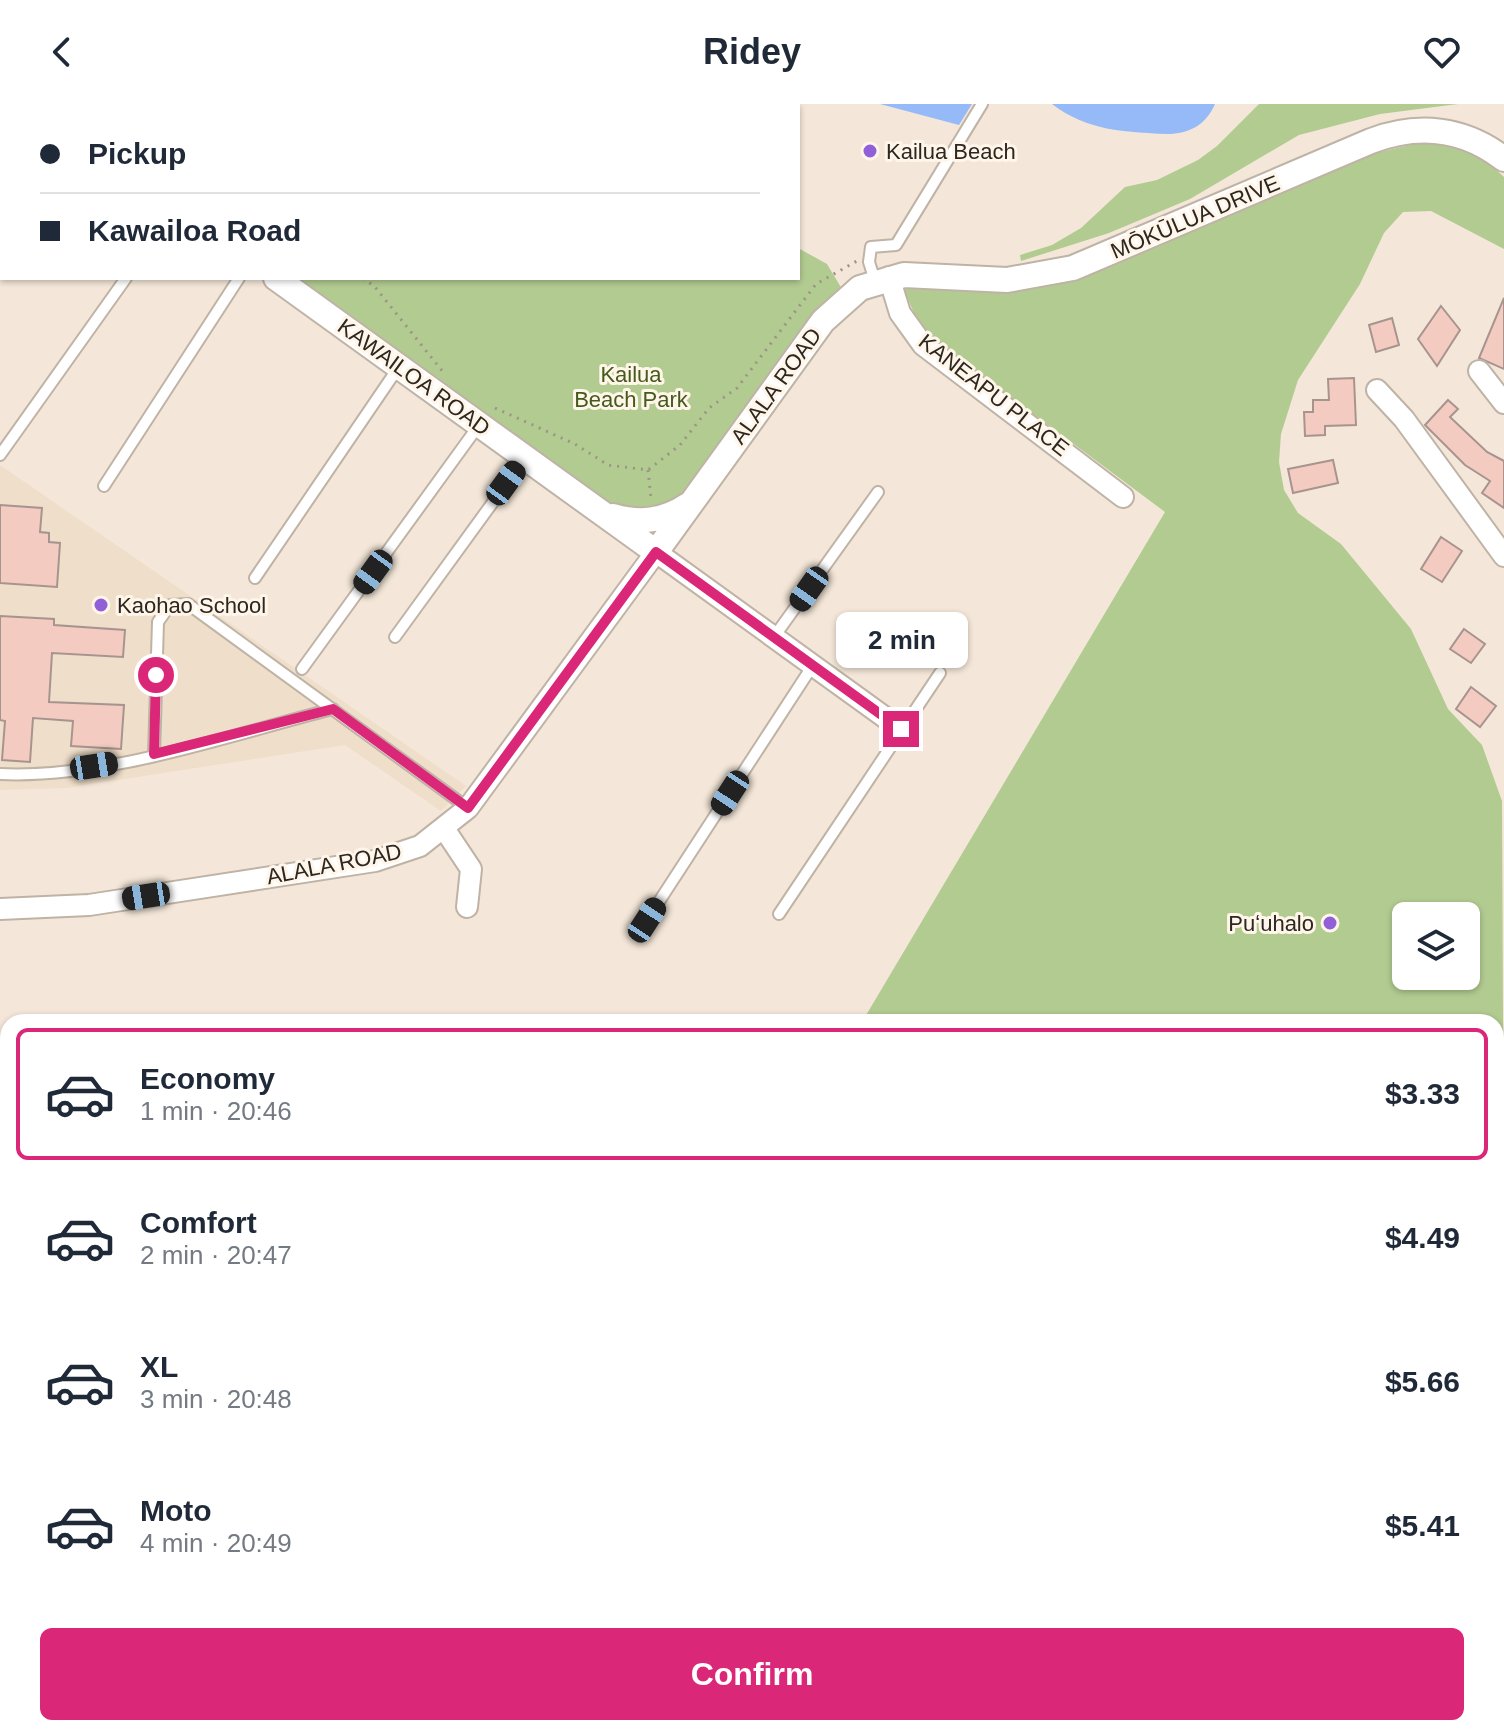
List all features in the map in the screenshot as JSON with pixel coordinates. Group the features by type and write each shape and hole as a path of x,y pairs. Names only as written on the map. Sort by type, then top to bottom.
{"street":[{"name":"MŌKŪLUA DRIVE","path":"878,272 1007,280 1073,268 1401,131 1433,130 1457,134 1504,159"},
{"name":"KANEAPU PLACE","path":"878,272 900,313 923,345 1123,497"},
{"name":"ALALA ROAD","path":"0,909 89,905 375,861 420,846 445,830 468,808 823,321 846,297 878,272"},
{"name":"KAWAILOA ROAD","path":"279,280 399,366 484,416 525,458 901,729"},
{"path":"1479,371 1504,403"},
{"path":"1377,390 1404,419 1504,556"},
{"path":"603,512 625,519 654,519 673,513 695,498"},
{"path":"445,830 471,869 467,907"}],"lane":[{"path":"878,272 871,247 896,245 982,104"},
{"path":"0,455 125,280"},
{"path":"104,486 238,280"},
{"path":"255,578 399,366"},
{"path":"302,669 484,416"},
{"path":"395,637 525,458"},
{"path":"774,637 878,492"},
{"path":"154,754 158,622 165,610 177,603 197,609 468,808"},
{"path":"647,920 813,665"},
{"path":"779,914 940,673"},
{"path":"0,774 57,772 154,754 333,709"}],"path":[{"path":"484,416 575,444 608,465 648,470 680,445 709,408 737,388 816,284 847,265 878,272"},
{"path":"366,280 375,287 407,332 446,374"},
{"path":"648,470 654,519"}],"shaded area":[{"name":"Kaohao School","path":"0,465 466,786 441,811 345,745 66,788 0,790"}],"green space":[{"path":"1259,104 1458,104 1380,114 1299,135 1190,199 1109,233 1021,261 1020,255 1052,245 1081,228 1125,187 1157,180 1198,160 1217,146"},
{"path":"1418,143 1464,151 1504,177 1504,249 1431,211 1403,212 1384,233 1360,284 1298,380 1281,434 1279,462 1284,490 1298,513 1341,544 1411,629 1448,709 1482,745 1502,801 1503,1014 867,1014 1165,512 934,340 917,320 903,288 1008,293 1077,280 1376,153"},
{"name":"Kailua Beach Park","path":"800,249 827,264 842,289 691,489 671,501 650,508 628,509 605,503 296,280 800,280"}],"water":[{"path":"880,104 972,104 959,125"},
{"path":"1052,104 1215,104 1207,118 1196,127 1167,134 1121,131 1093,125"}],"building":[{"path":"1504,298 1504,369 1479,358"},
{"path":"1441,306 1460,330 1437,366 1418,339"},
{"path":"1392,318 1399,345 1376,352 1369,325"},
{"path":"1354,378 1356,425 1325,426 1325,435 1305,436 1304,412 1313,412 1313,400 1329,400 1328,379"},
{"path":"1448,400 1458,409 1450,417 1487,452 1504,461 1504,508 1482,493 1490,481 1465,465 1425,425"},
{"path":"1333,460 1338,483 1293,493 1288,469"},
{"path":"0,505 42,508 40,532 49,533 49,542 60,543 57,587 0,583"},
{"path":"1441,537 1462,551 1442,582 1421,569"},
{"path":"0,616 54,619 54,625 125,630 123,657 52,653 49,702 124,705 121,749 71,746 73,721 33,718 30,762 2,760 5,721 0,720"},
{"path":"1464,629 1485,644 1471,663 1450,649"},
{"path":"1471,687 1496,706 1480,727 1456,709"}],"place":[{"name":"Kailua Beach","path":"870,151"},
{"name":"Kaohao School","path":"101,605"},
{"name":"Puʻuhalo","path":"1330,923"}],"route":[{"path":"156,675 154,754 333,709 468,808 656,552 901,729"}]}
